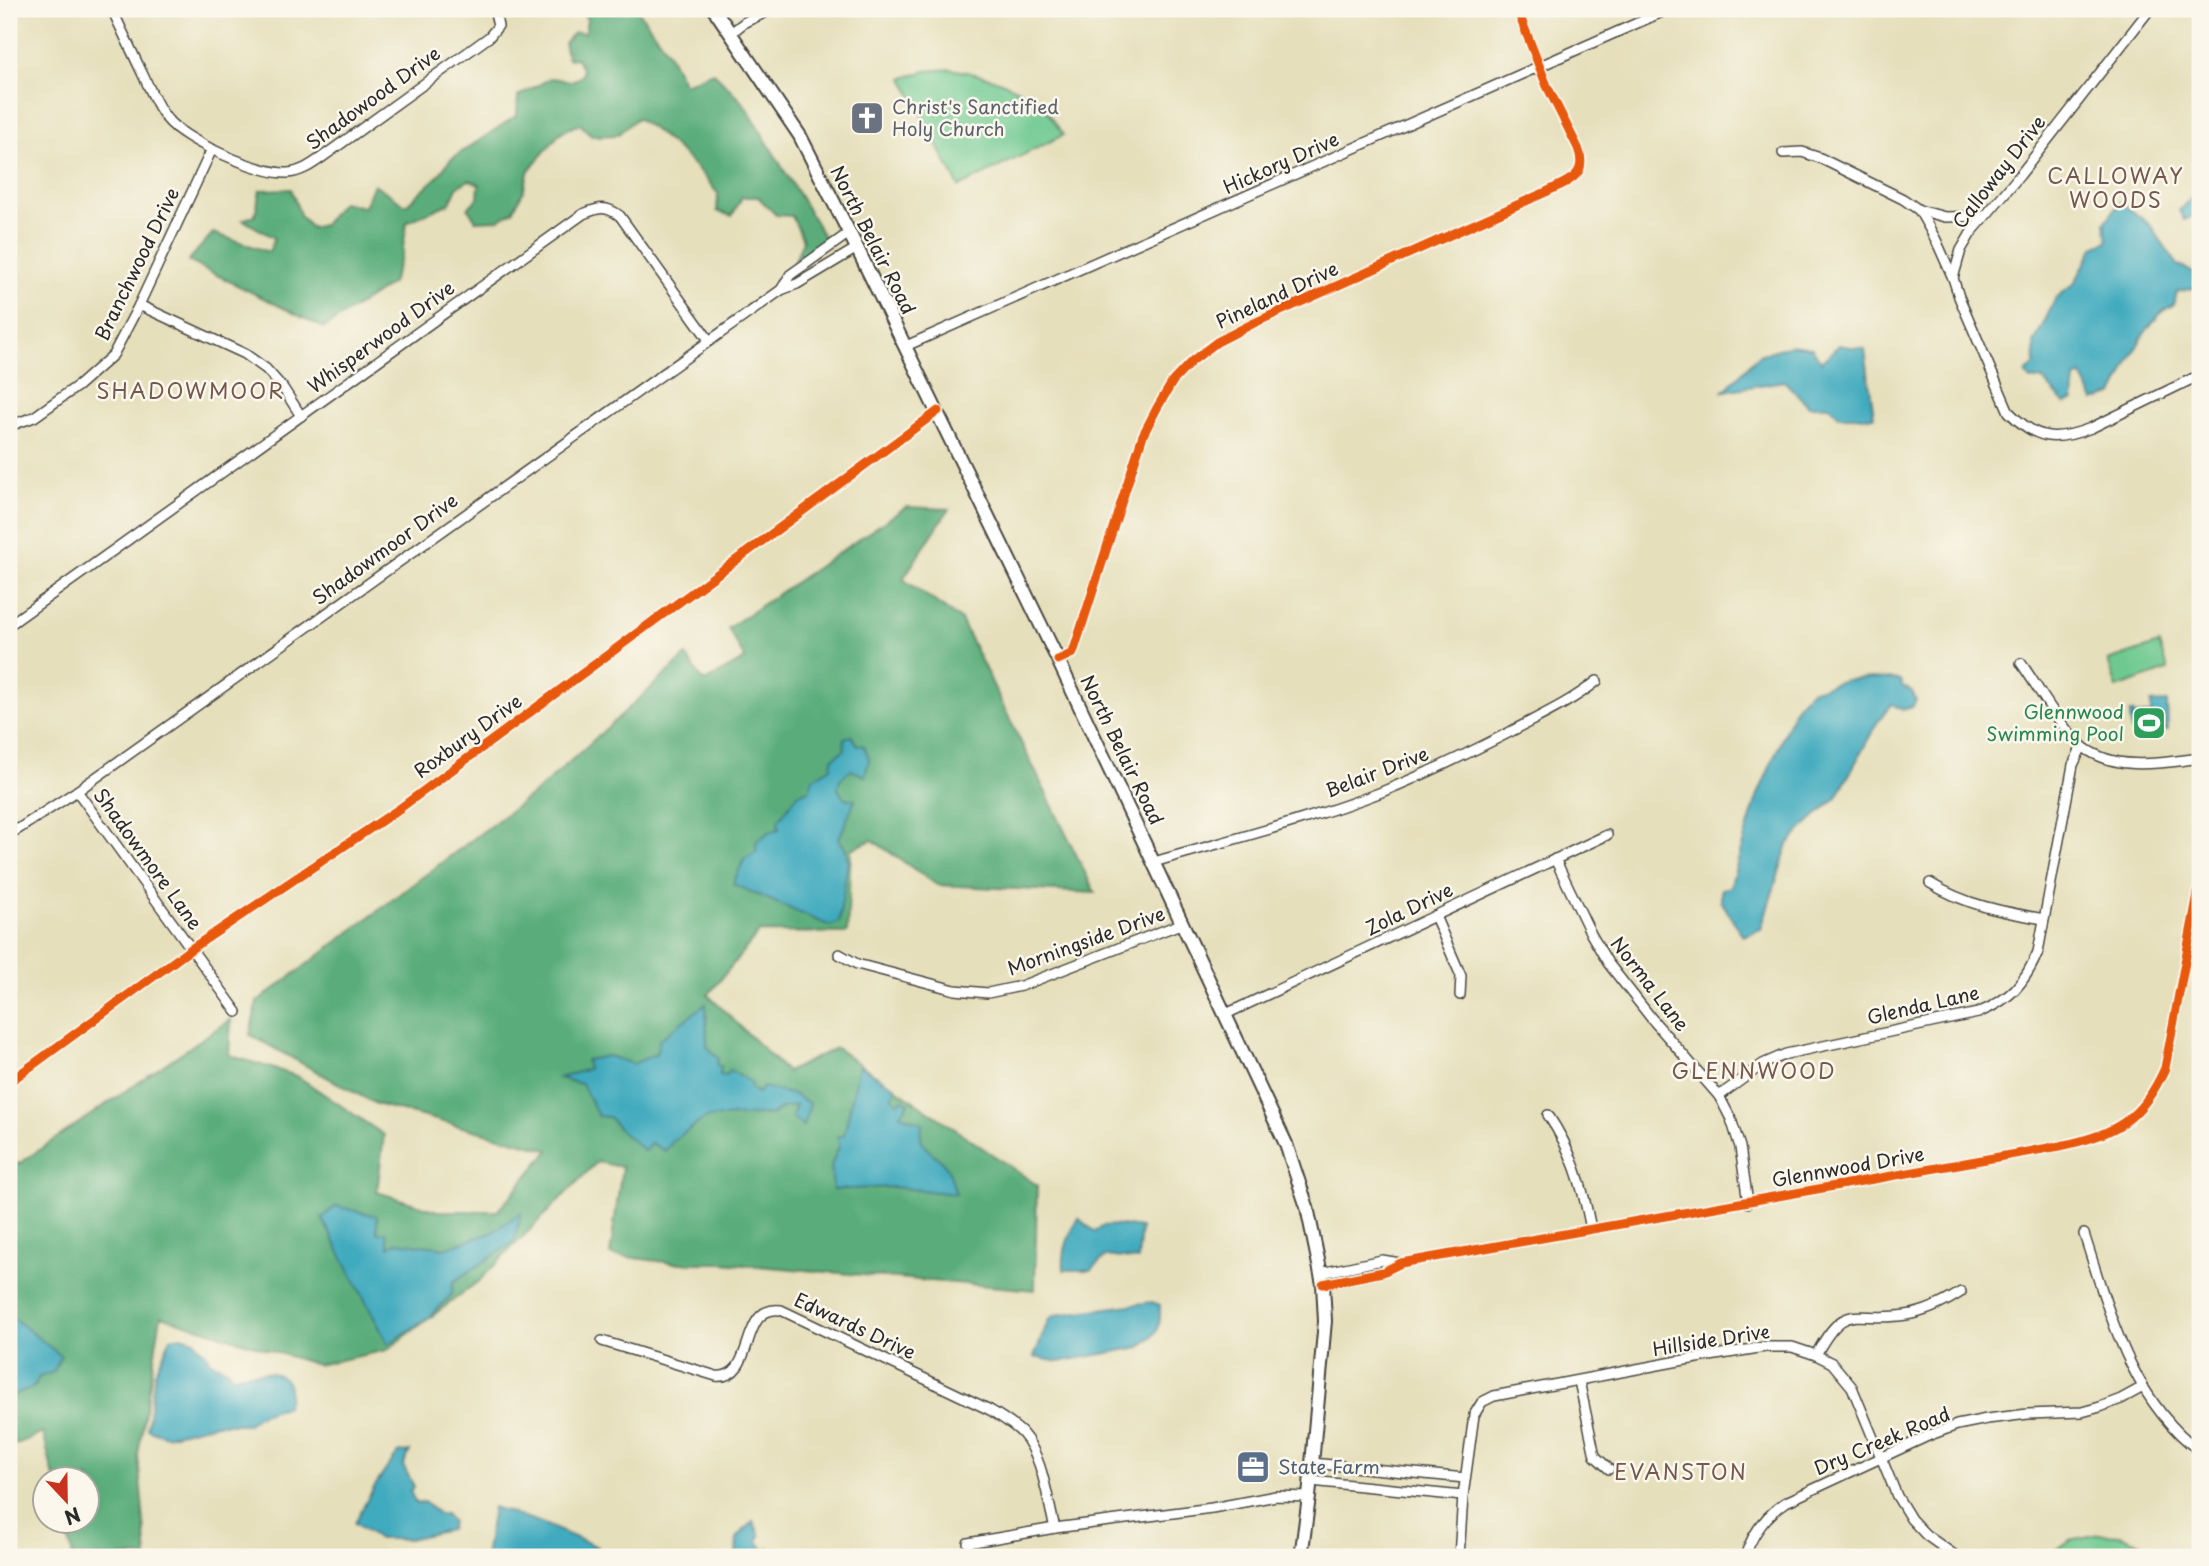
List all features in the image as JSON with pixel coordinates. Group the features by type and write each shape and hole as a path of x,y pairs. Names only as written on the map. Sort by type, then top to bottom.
{"main road":[{"name":"North Belair Road","path":"714,9 800,136 857,248 1058,660 1286,1143 1307,1207 1322,1278 1325,1321 1311,1480 1301,1557"}],"street":[{"name":"Shadowood Drive","path":"112,9 158,105 168,120 181,132 212,149 271,172 289,173 305,168 489,37 498,26 494,9"},
{"path":"731,33 773,9"},
{"name":"Pineland Drive","path":"1058,660 1073,653 1143,435 1172,381 1192,362 1217,342 1254,323 1575,177 1581,168 1582,159 1517,9"},
{"name":"Hickory Drive","path":"906,346 1669,9"},
{"name":"Calloway Drive","path":"1953,278 1961,250 1971,233 2150,9"},
{"path":"9,115 9,137"},
{"name":"Branchwood Drive","path":"9,426 34,417 98,370 113,355 212,149"},
{"path":"1783,153 1802,152 1821,158 1903,199 1919,210 1945,217 1985,216"},
{"name":"Whisperwood Drive","path":"9,625 583,214 597,209 610,209 620,216 709,340"},
{"path":"1919,210 1953,278 1959,298 2009,412 2023,426 2038,435 2073,435 2200,375"},
{"name":"Shadowmoor Drive","path":"781,290 790,275 849,233"},
{"name":"Shadowmoor Drive","path":"9,835 77,791 781,290 797,284 857,248"},
{"path":"812,259 819,271"},
{"path":"139,305 245,354 266,369 283,388 301,416"},
{"name":"Roxbury Drive","path":"12,1080 191,949 399,809 938,411"},
{"path":"2200,561 2200,567"},
{"path":"2021,663 2069,733 2082,746 2109,761 2154,764 2200,758"},
{"name":"Belair Drive","path":"1154,862 1310,817 1377,794 1428,773 1500,737 1579,696 1597,681"},
{"name":"Glenda Lane","path":"1719,1096 1763,1063 1786,1054 1978,1013 1998,1004 2014,991 2028,973 2038,952 2073,765 2082,746"},
{"name":"Shadowmore Lane","path":"77,791 237,1012"},
{"name":"Zola Drive","path":"1226,1014 1607,835"},
{"name":"Norma Lane","path":"1555,859 1591,934 1608,962 1719,1096 1731,1119 1740,1147 1748,1203"},
{"path":"1930,883 1949,895 1982,907 2044,919"},
{"name":"Glennwood Drive","path":"1322,1278 1382,1260 1402,1264 1748,1203 2086,1140 2111,1132 2130,1119 2146,1102 2165,1068 2200,883"},
{"path":"1435,916 1461,975 1460,995"},
{"name":"Morningside Drive","path":"839,954 857,964 955,990 988,993 1021,986 1183,923"},
{"path":"1548,1115 1574,1161 1583,1188 1591,1229"},
{"path":"2084,1234 2118,1336 2143,1387 2172,1426 2200,1451"},
{"path":"1816,1355 1828,1333 1837,1323 1848,1318 1863,1315 1891,1317 1915,1314 1937,1306 1961,1292"},
{"name":"Edwards Drive","path":"602,1341 725,1377 733,1373 738,1366 758,1318 764,1311 772,1308 781,1310 1006,1420 1022,1433 1032,1446 1055,1528"},
{"name":"Hillside Drive","path":"1465,1478 1474,1415 1482,1402 1494,1396 1679,1361 1765,1347 1792,1347 1832,1363 1852,1387 1897,1496 1911,1519 1926,1535 1957,1557"},
{"path":"1579,1381 1595,1456 1609,1469"},
{"name":"Dry Creek Road","path":"1745,1557 1758,1527 1771,1512 1786,1502 1930,1435 1957,1425 1987,1419 2082,1412 2121,1399 2143,1387"},
{"path":"1312,1463 1465,1478 1459,1557"},
{"path":"1311,1480 1463,1496"},
{"path":"968,1543 1055,1528 1212,1508 1276,1496 1309,1497"}],"green space":[{"path":"580,9 637,9 666,49 684,84 713,72 743,102 826,240 795,261 803,240 792,216 776,215 758,197 742,197 732,216 717,211 718,194 700,172 671,143 637,118 617,135 592,136 580,124 561,132 529,170 523,192 513,211 498,220 476,221 468,208 478,198 479,184 469,180 457,187 450,203 407,222 402,254 392,283 324,328 188,261 213,233 269,252 274,238 243,220 255,215 260,190 291,189 301,217 312,228 323,225 342,202 364,207 374,184 406,205 438,176 450,160 517,115 518,96 551,78 572,81 582,76 577,58 568,59 564,43 574,32 585,33 587,19"},
{"path":"951,69 977,74 1015,88 1047,112 1063,135 959,187 903,78 926,71"},
{"path":"906,507 949,509 903,579 961,620 1095,893 937,885 872,840 851,849 847,933 759,932 708,995 787,1072 836,1048 1037,1185 1035,1290 722,1263 673,1263 610,1255 622,1167 597,1162 480,1280 387,1350 317,1365 161,1316 138,1455 147,1557 73,1557 67,1534 102,1534 102,1464 51,1464 43,1433 9,1447 9,1166 20,1163 231,1019 229,1055 297,1076 384,1135 377,1192 438,1211 498,1211 549,1150 376,1104 250,1035 257,1002 542,787 686,656 704,682 745,659 728,628"},
{"path":"2159,644 2168,670 2117,688 2108,661"},
{"path":"2100,1534 2120,1535 2153,1548 2148,1557 2047,1557 2070,1540"}],"water":[{"path":"2200,190 2200,213 2184,220 2179,211"},
{"path":"2121,202 2150,225 2178,265 2200,276 2200,287 2177,292 2174,304 2163,311 2145,332 2113,395 2094,401 2081,375 2075,378 2073,400 2065,404 2042,379 2030,380 2025,373 2035,364 2034,343 2056,298 2074,284 2094,247 2108,241 2105,222"},
{"path":"1791,345 1812,348 1821,362 1839,345 1865,349 1874,417 1839,416 1829,406 1809,406 1784,381 1724,391 1759,355"},
{"path":"1845,680 1900,680 1902,686 1912,691 1916,700 1912,707 1902,710 1892,704 1877,723 1837,797 1788,844 1761,929 1743,936 1721,901 1721,889 1730,887 1757,797 1796,706 1810,691"},
{"name":"Glennwood Swimming Pool","path":"2167,702 2168,730 2131,731 2130,712 2134,715 2151,714 2151,703"},
{"path":"852,736 857,745 864,746 869,759 865,776 851,770 840,779 838,789 844,798 855,800 839,839 846,849 848,862 839,922 830,926 733,884 744,859 756,852 756,842 769,832 779,829 778,821 798,794 809,790 813,778 831,767 832,759 845,749 844,738"},
{"path":"706,1004 707,1046 718,1058 720,1075 726,1076 730,1070 751,1083 750,1088 758,1093 763,1087 795,1095 810,1104 803,1126 792,1117 796,1105 781,1108 773,1114 706,1118 674,1140 665,1151 651,1143 645,1151 609,1117 598,1116 582,1084 559,1078 588,1069 586,1060 608,1056 633,1064 656,1054 660,1039"},
{"path":"859,1066 896,1087 892,1098 898,1103 902,1099 909,1103 900,1115 923,1123 923,1144 946,1166 956,1194 892,1187 833,1190 831,1166 840,1144 837,1136 844,1136"},
{"path":"336,1206 377,1216 377,1233 386,1232 389,1247 397,1242 446,1248 491,1233 521,1213 514,1242 453,1282 452,1294 427,1319 388,1344 322,1218"},
{"path":"1078,1218 1095,1232 1102,1226 1141,1228 1138,1260 1106,1256 1091,1270 1064,1270 1065,1250"},
{"path":"1152,1302 1160,1305 1157,1332 1140,1347 1059,1362 1034,1357 1049,1319 1056,1315"},
{"path":"9,1317 61,1356 53,1372 39,1377 34,1387 10,1396"},
{"path":"181,1336 195,1340 211,1362 227,1369 232,1376 265,1372 283,1377 288,1383 286,1406 262,1414 248,1424 216,1424 166,1436 147,1429 155,1373 171,1338"},
{"path":"410,1451 403,1465 414,1487 410,1491 416,1504 424,1502 439,1514 445,1514 452,1522 450,1530 408,1539 379,1539 355,1523 375,1486 398,1453"},
{"path":"493,1507 539,1522 598,1547 596,1557 485,1557"},
{"path":"753,1521 760,1535 758,1541 765,1551 769,1548 775,1554 782,1549 784,1551 779,1557 736,1557 737,1538"}],"cycle path":[{"path":"1058,660 1073,653 1143,435 1173,381 1192,361 1217,342 1254,323 1546,192 1568,181 1578,172 1581,166 1578,148 1547,86 1517,9"},
{"path":"12,1080 191,949 399,809 938,411"},
{"path":"1323,1284 1383,1272 1401,1263 2060,1146 2111,1130 2136,1113 2156,1086 2165,1068 2200,883"}],"place":[{"name":"Christ's Sanctified Holy Church","path":"867,118"},
{"name":"Glennwood Swimming Pool","path":"2149,723"},
{"name":"State Farm","path":"1253,1467"}],"district":[{"name":"CALLOWAY WOODS","path":"2116,189"},
{"name":"SHADOWMOOR","path":"191,392"},
{"name":"GLENNWOOD","path":"1754,1072"},
{"name":"EVANSTON","path":"1681,1473"}]}
